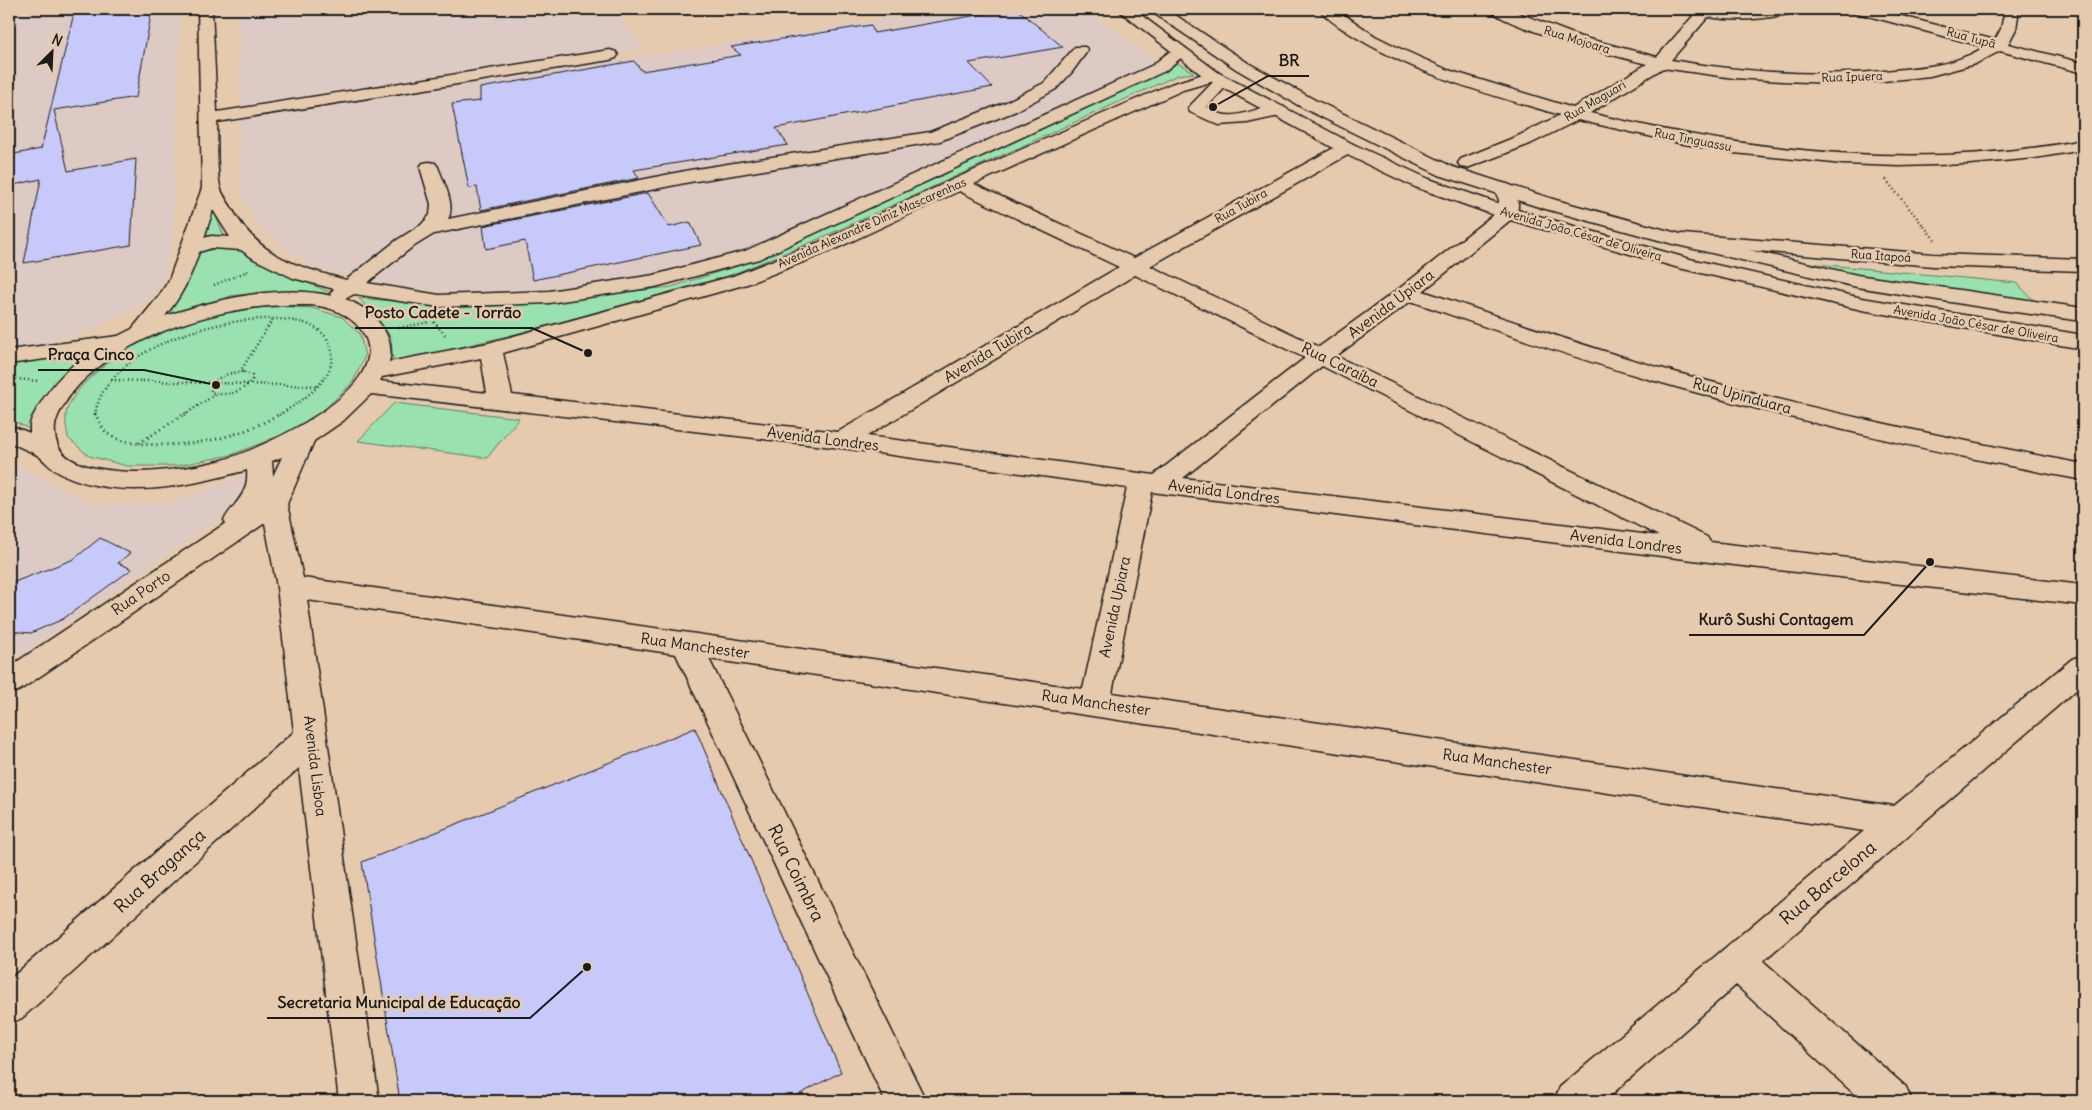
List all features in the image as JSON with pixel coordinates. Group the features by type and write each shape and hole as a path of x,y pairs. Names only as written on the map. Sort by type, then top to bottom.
{"street":[{"path":"9,357 133,336 170,297 179,280 211,188 205,9"},
{"name":"Avenida João César de Oliveira","path":"1124,9 1180,52 1218,78 1278,111 1348,148 1422,183 1507,213 1686,264 1862,304 2083,342"},
{"name":"Avenida João César de Oliveira","path":"1157,9 1242,66 1309,104 1446,171 1548,204 1680,240 1857,281 2083,315"},
{"name":"Rua Tinguassu","path":"1326,9 1340,20 1383,46 1429,68 1494,91 1574,115 1746,151 1870,160 1923,160 1993,157 2083,145"},
{"name":"Rua Mojoara","path":"1497,9 1529,25 1591,46 1660,63"},
{"path":"1687,9 1731,16 1792,9"},
{"name":"Rua Tupã","path":"1858,9 2083,68"},
{"path":"1999,46 2010,27 2012,9"},
{"name":"Rua Maguari","path":"1467,163 1524,140 1574,115 1660,63 1704,13"},
{"name":"Rua Ipuera","path":"1660,63 1740,74 1852,78 1907,74 1951,67 1978,58 1999,46"},
{"path":"428,229 690,176 934,137 1010,107 1050,86 1080,50"},
{"name":"Avenida Alexandre Diniz Mascarenhas","path":"246,244 261,255 300,274 349,287 439,301 549,297 654,281 752,254 1159,68 1180,52"},
{"path":"209,118 610,55"},
{"path":"1218,78 1214,92 1196,108 1218,120 1247,118 1278,111"},
{"name":"Avenida Alexandre Diniz Mascarenhas","path":"370,379 481,351 740,280 824,247 959,184 1177,87 1218,78"},
{"name":"Rua Tubira","path":"1135,266 1348,148"},
{"path":"330,302 404,244 428,229 440,216 441,204 429,167"},
{"name":"Rua Caraíba","path":"959,184 1321,356 1716,553"},
{"path":"211,188 230,224 246,244"},
{"path":"1502,189 1509,200 1507,213"},
{"name":"Avenida Upiara","path":"1095,703 1150,483 1408,293 1507,213"},
{"name":"Rua Itapoá","path":"1680,240 2017,265 2083,265"},
{"path":"190,248 211,242 246,244"},
{"name":"Avenida Tubira","path":"842,440 1135,266"},
{"name":"Rua Upinduara","path":"1408,293 1531,335 1655,374 1819,416 2010,459 2083,472"},
{"path":"9,433 48,451 70,469 106,479 154,480 206,472 259,456 303,437 340,412 370,379 381,350 375,330 359,315 341,305 320,300 288,299 241,302 190,314 133,336 84,366 55,396 42,425 48,451"},
{"path":"453,396 461,366 481,351 501,402"},
{"name":"Avenida Londres","path":"370,379 453,396 842,440 1150,483 1716,553 2083,595"},
{"path":"274,504 303,437"},
{"path":"211,545 245,512 258,493 261,482 259,456"},
{"name":"Rua Porto","path":"9,682 274,504"},
{"name":"Avenida Lisboa","path":"274,504 291,587 359,1101"},
{"name":"Rua Manchester","path":"291,587 1900,822"},
{"name":"Rua Coimbra","path":"686,644 906,1101"},
{"name":"Rua Barcelona","path":"1574,1101 2083,667"},
{"name":"Rua Bragança","path":"9,1006 311,737"},
{"path":"1736,961 1892,1101"}],"path":[{"path":"1870,160 1953,261"},
{"path":"207,288 253,269"},
{"path":"240,372 272,319"},
{"path":"272,319 307,324 325,334 334,349 331,369 317,386 286,412 248,430 206,442 164,447 129,443 105,432 95,414 101,393 118,373 144,354 176,338 212,326 247,320 272,319"},
{"path":"138,444 216,394 233,393 250,384 252,376 240,372 224,375 212,383 211,392 216,394"},
{"path":"9,379 44,382"},
{"path":"112,380 317,386"}],"shaded area":[{"path":"30,9 181,9 172,244 164,282 144,304 94,329 34,347 9,348 9,16"},
{"path":"237,9 613,9 644,49 241,108"},
{"path":"950,9 1085,9 1152,58 1152,66 772,239 738,252 657,275 578,287 471,295 378,285 310,266 280,244 257,223 242,197 239,119"},
{"path":"9,461 93,505 172,502 249,474 254,480 237,506 9,664"}],"green space":[{"path":"1178,63 1194,73 1178,75 812,242 728,276 529,331 393,363 391,337 359,298 446,306 511,304 671,287 737,266 821,231"},
{"path":"211,205 225,238 201,239"},
{"path":"210,245 247,251 274,268 336,295 265,292 231,296 152,326 187,279 197,259 200,247"},
{"path":"1775,260 2017,283 2039,306"},
{"path":"275,306 312,308 342,317 360,334 365,356 353,382 324,410 282,435 231,455 176,466 127,466 89,456 68,438 66,415 69,405 76,394 91,377 131,347 177,326 201,319 225,313"},
{"path":"101,349 63,379 38,406 32,430 9,419 9,364"},
{"path":"394,403 519,418 487,458 358,441"}],"building":[{"path":"75,9 152,9 136,97 54,110 68,171 136,159 131,245 24,263 41,179 9,186 9,155 41,149"},
{"path":"984,9 1017,9 1063,47 969,63 992,87 776,128 788,145 634,170 639,178 481,210 477,187 469,188 452,104 480,101 480,88 634,61 642,71 741,55 731,47 871,25 874,33 989,13"},
{"path":"648,193 669,227 690,222 701,245 533,280 525,241 486,249 483,226"},
{"path":"100,538 130,553 118,563 132,569 63,619 31,633 9,631 9,584 74,559"},
{"path":"695,728 841,1072 787,1101 400,1101 362,862"}],"place":[{"name":"BR","path":"1213,107"},
{"name":"Posto Cadete - Torrão","path":"588,353"},
{"name":"Praça Cinco","path":"216,385"},
{"name":"Kurô Sushi Contagem","path":"1930,562"},
{"name":"Secretaria Municipal de Educação","path":"587,967"}]}
